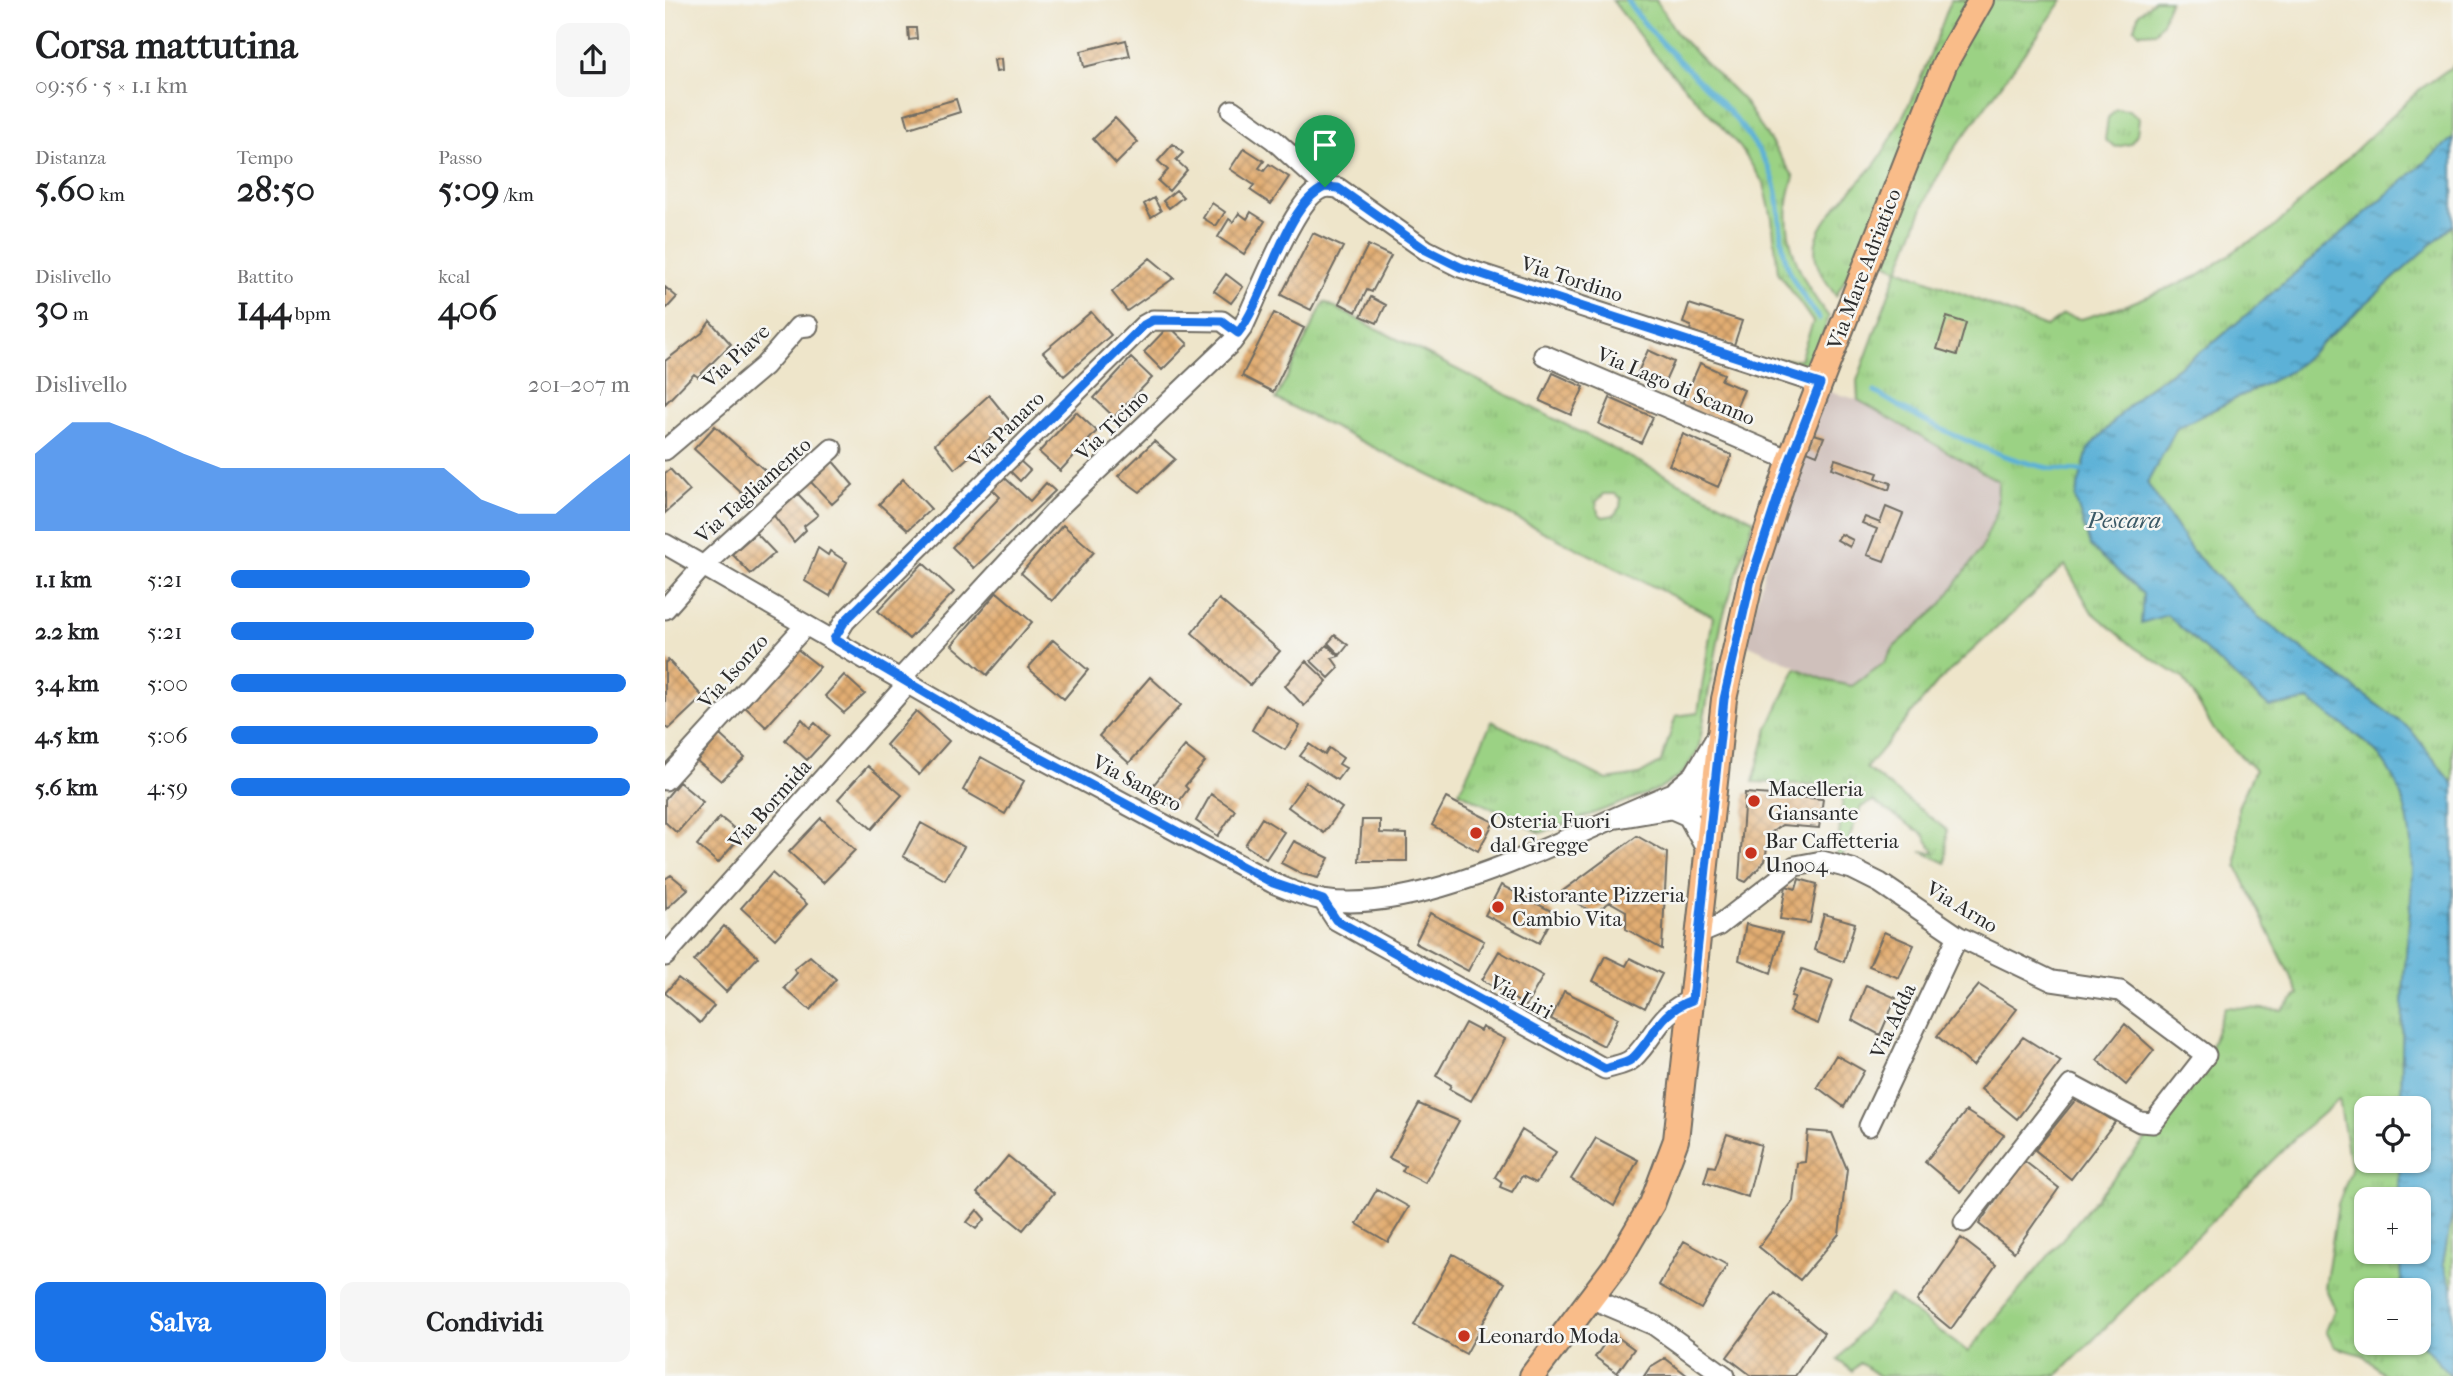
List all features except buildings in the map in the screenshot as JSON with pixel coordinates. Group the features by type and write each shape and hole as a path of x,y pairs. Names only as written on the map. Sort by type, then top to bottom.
{"main road":[{"name":"Via Mare Adriatico","path":"1532,1376 1616,1265 1651,1204 1677,1140 1724,699 1751,580 1790,460 1944,62 1981,0"}],"street":[{"name":"Via Tordino","path":"1232,110 1274,140 1325,187 1338,188 1426,250 1460,267 1820,384"},
{"name":"Via Ticino","path":"906,680 1059,507 1238,333 1296,217 1315,191 1325,187"},
{"name":"Via Panaro","path":"834,639 845,621 1144,325 1153,320 1222,321 1238,333"},
{"name":"Via Piave","path":"665,450 764,366 799,327 808,326"},
{"name":"Via Lago di Scanno","path":"1544,355 1790,460"},
{"name":"Via Tagliamento","path":"665,609 704,565 832,449"},
{"name":"Via Sangro","path":"665,544 906,680 992,732 1273,883 1323,900 1372,899 1438,887 1618,818 1671,801 1691,786 1714,789"},
{"name":"Via Isonzo","path":"665,780 806,625"},
{"name":"Via Bormida","path":"665,956 906,680"},
{"name":"Via Sangro","path":"1671,801 1694,775 1721,726"},
{"path":"1671,801 1697,828 1708,853"},
{"name":"Via Arno","path":"1699,934 1718,926 1795,866 1822,861 1852,869 1880,883 1958,936 2052,981 2120,991 2206,1055 2153,1123 2140,1122 2071,1084 1963,1222"},
{"name":"Via Liri","path":"1323,900 1336,920 1605,1069 1630,1061 1675,1006 1692,1000"},
{"name":"Via Adda","path":"1869,1126 1958,936"},
{"path":"1590,1298 1654,1325 1725,1376"}],"shaded area":[{"path":"1822,389 1858,400 1998,481 1997,511 1981,549 1940,606 1894,647 1885,662 1852,686 1828,681 1745,643 1777,524"}],"green space":[{"path":"1612,0 1656,0 1678,35 1743,100 1794,177 1787,214 1793,251 1807,285 1829,317 1810,368 1769,360 1800,359 1813,322 1778,272 1772,218 1764,184 1740,147 1650,49"},
{"path":"1951,0 2063,0 1953,151 1929,192 1899,269 2046,327 2063,315 2081,319 2124,306 2200,275 2243,245 2269,232 2419,90 2453,66 2453,138 2217,340 2140,394 2090,546 2269,707 2309,700 2356,735 2380,757 2396,781 2405,808 2411,836 2412,865 2404,980 2401,1096 2354,1096 2354,1173 2400,1173 2399,1187 2354,1187 2354,1264 2400,1264 2401,1278 2354,1278 2354,1353 2334,1347 2326,1331 2335,1309 2325,1287 2338,1204 2351,1170 2339,1099 2299,1134 2057,1376 1879,1376 1860,1363 1852,1371 1838,1360 1890,1295 1968,1352 2202,1072 2225,1007 2282,1010 2299,994 2237,867 2238,807 2255,770 2214,730 2184,679 2135,648 2091,611 2065,565 1938,682 1866,768 1947,830 1946,863 1921,851 1935,853 1924,835 1873,801 1861,807 1842,857 1837,855 1844,786 1753,782 1768,728 1796,668 1828,681 1852,686 1885,662 1894,647 1940,606 1981,549 1997,511 1998,481 1858,400 1857,381 1898,269 1860,251 1836,296 1816,259 1819,233 1838,204 1880,157 1920,80"},
{"path":"2155,0 2170,0 2162,23 2155,32 2140,33 2134,28 2139,13"},
{"path":"2116,109 2129,110 2139,118 2137,134 2130,144 2116,147 2105,140 2108,118"},
{"path":"2453,225 2453,784 2410,729 2257,616 2193,552 2147,483 2177,428 2291,371"},
{"path":"1324,302 1754,520 1722,620 1698,751 1682,774 1659,789 1541,833 1459,792 1492,721 1607,780 1639,775 1661,762 1676,716 1698,713 1713,616 1276,399","holes":["1604,494 1615,494 1621,498 1620,507 1614,515 1603,517 1598,513 1596,502"]},
{"path":"2453,1209 2453,1290 2443,1263"},
{"path":"2431,1352 2451,1376 2386,1376 2363,1355 2431,1355"}],"water":[{"name":"Pescara","path":"2453,138 2453,225 2291,371 2177,428 2147,483 2193,552 2257,616 2410,729 2453,784 2453,1209 2443,1263 2453,1290 2451,1376 2431,1354 2431,1278 2401,1278 2400,1264 2431,1264 2431,1187 2399,1187 2400,1173 2431,1173 2431,1096 2401,1096 2404,980 2412,865 2405,808 2395,781 2373,750 2309,700 2269,707 2167,615 2141,623 2143,594 2090,546 2075,498 2088,449 2140,394 2217,340"}],"waterway":[{"path":"1627,0 1660,41 1734,118 1765,161 1776,187 1781,238 1787,264 1819,319"},
{"path":"1875,392 1949,433 2008,457 2064,470 2088,470"}],"place":[{"name":"Macelleria Giansante","path":"1754,801"},
{"name":"Osteria Fuori dal Gregge","path":"1476,833"},
{"name":"Bar Caffetteria Uno04","path":"1751,853"},
{"name":"Ristorante Pizzeria Cambio Vita","path":"1498,907"},
{"name":"Leonardo Moda","path":"1464,1336"}],"route":[{"path":"1325,187 1338,188 1426,250 1460,267 1820,384 1790,460 1751,580 1724,699 1692,1000 1675,1006 1630,1061 1605,1069 1336,920 1323,900 1273,883 992,732 834,639 845,621 1144,325 1153,320 1222,321 1238,333 1296,217 1315,191 1325,187"}]}
